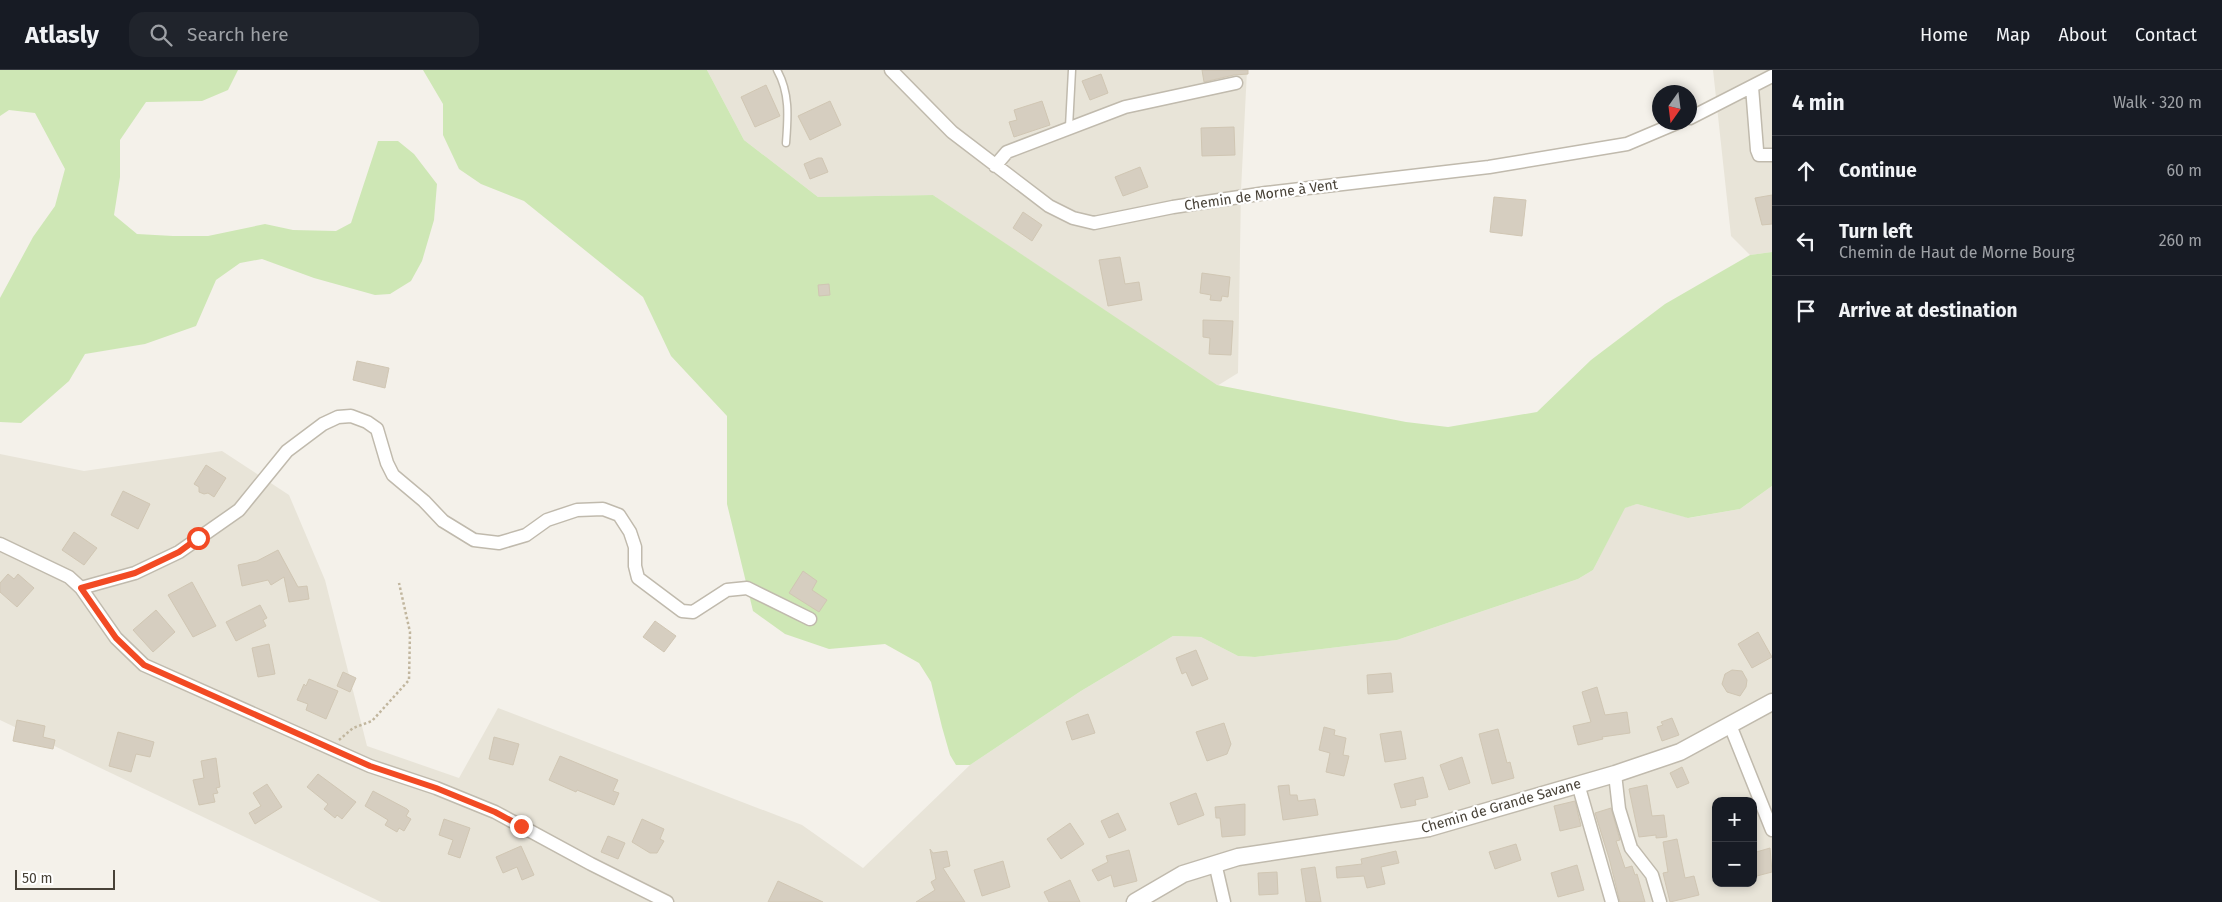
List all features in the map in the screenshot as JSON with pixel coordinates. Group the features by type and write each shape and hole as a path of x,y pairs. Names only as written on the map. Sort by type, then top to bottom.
{"street":[{"name":"Chemin de Morne à Vent","path":"891,70 952,132 1049,206 1073,218 1094,223 1173,207 1266,193 1489,167 1618,146 1660,130"},
{"path":"1697,115 1752,88 1772,76"},
{"path":"996,166 1007,152 1125,107 1236,83"},
{"path":"1752,88 1757,150 1759,155 1772,155"},
{"path":"81,588 135,573 179,552 239,510 287,451 323,424 338,417 351,416 367,422 376,429 393,475 424,500 443,521 474,540 499,543 526,535 547,520 577,510 603,509 619,515 630,532 635,547 635,566 638,578 682,611 693,612 727,590 748,588 810,619"},
{"path":"0,544 69,577 81,588 116,638 144,665 370,766 436,788 495,812 591,864 667,902"},
{"name":"Chemin de Grande Savane","path":"1135,902 1183,874 1215,863 1238,857 1429,828 1615,774 1680,752 1772,702"},
{"path":"1730,725 1772,830"},
{"path":"1615,774 1619,809 1631,848 1652,875 1660,902"},
{"path":"1578,784 1612,902"},
{"path":"1215,863 1224,902"}],"lane":[{"path":"777,70 785,84 788,114 786,143"},
{"path":"1069,127 1072,70"}],"path":[{"path":"333,749 337,741 353,728 372,721 409,680 410,632 399,583"}],"shaded area":[{"path":"707,70 1247,70 1241,190 1238,373 1217,386 933,195 818,197 744,140"},
{"path":"1713,70 1772,70 1772,252 1750,255 1731,236"},
{"path":"222,451 289,495 325,580 367,746 459,778 498,708 802,825 863,868 970,765 1081,691 1173,636 1201,637 1238,656 1255,657 1397,640 1578,579 1593,570 1624,508 1637,504 1689,518 1740,509 1772,486 1772,902 381,902 0,720 0,454 84,471"}],"green space":[{"path":"0,70 238,70 228,90 202,101 146,102 120,140 120,177 114,215 137,234 208,236 265,224 293,230 336,231 351,223 378,141 398,141 414,154 437,184 434,220 422,261 411,281 390,294 375,295 314,278 262,259 240,263 216,280 196,326 145,344 85,354 69,381 21,423 0,422 0,298 33,237 55,206 65,169 35,113 9,110 0,116"},
{"path":"423,70 707,70 744,140 818,197 933,195 1217,385 1406,422 1448,427 1537,412 1591,360 1665,304 1750,255 1772,252 1772,486 1740,509 1688,518 1637,504 1625,508 1593,570 1578,579 1397,640 1255,657 1238,656 1201,637 1173,636 1081,691 970,765 956,765 950,755 931,682 919,663 885,644 829,649 785,634 753,611 727,504 727,416 671,356 643,297 524,201 481,184 459,169 443,135 443,104"}],"building":[{"path":"1202,70 1248,70 1248,74 1234,75 1204,82"},
{"path":"1101,74 1108,93 1090,100 1082,81"},
{"path":"766,85 780,116 755,127 741,97"},
{"path":"830,101 841,125 810,140 798,116"},
{"path":"1042,101 1050,125 1014,137 1009,122 1017,120 1014,110"},
{"path":"1234,127 1235,155 1202,156 1201,128"},
{"path":"822,158 828,172 810,179 804,164"},
{"path":"1140,167 1148,187 1123,196 1115,177"},
{"path":"1772,195 1772,224 1762,225 1755,198"},
{"path":"1494,197 1526,200 1522,236 1490,232"},
{"path":"1023,212 1042,225 1032,241 1013,228"},
{"path":"1120,257 1125,284 1139,282 1142,300 1108,306 1099,260"},
{"path":"1202,273 1230,277 1228,297 1222,296 1221,301 1210,300 1211,295 1200,293"},
{"path":"829,284 830,295 819,296 818,285"},
{"path":"1203,320 1233,321 1231,355 1209,354 1210,338 1203,337"},
{"path":"357,361 389,368 385,388 353,380"},
{"path":"206,465 226,478 214,497 208,493 199,492 199,487 194,484"},
{"path":"123,491 150,504 138,529 111,515"},
{"path":"74,532 97,548 84,565 62,550"},
{"path":"278,550 298,587 307,586 309,599 289,602 284,577 271,585 268,580 242,586 238,565 257,561"},
{"path":"803,571 817,581 812,590 827,600 819,612 789,593"},
{"path":"8,574 14,579 18,574 34,588 17,607 0,592 0,583"},
{"path":"192,582 216,626 193,637 168,595"},
{"path":"260,605 267,618 263,620 266,626 236,641 226,622"},
{"path":"156,610 175,632 153,652 133,630"},
{"path":"655,621 676,636 664,652 643,637"},
{"path":"1758,632 1772,657 1752,668 1738,644"},
{"path":"269,644 275,674 258,677 252,648"},
{"path":"1196,650 1208,679 1192,686 1186,672 1182,674 1176,658"},
{"path":"1732,670 1742,671 1747,680 1746,687 1740,696 1727,692 1722,684 1725,674"},
{"path":"343,672 356,678 350,692 337,686"},
{"path":"1391,673 1393,692 1368,694 1367,675"},
{"path":"309,679 338,691 326,719 306,710 308,704 297,700 304,684 306,686"},
{"path":"1597,687 1605,715 1627,712 1630,733 1602,737 1603,739 1578,745 1573,726 1591,722 1582,692"},
{"path":"1088,714 1095,733 1072,740 1066,722"},
{"path":"1672,718 1679,735 1662,741 1657,727 1663,725 1661,722"},
{"path":"17,720 45,726 43,737 55,740 53,749 13,741"},
{"path":"1224,723 1231,744 1227,754 1207,761 1196,732"},
{"path":"1324,727 1335,730 1334,735 1346,738 1343,755 1349,756 1344,776 1326,772 1330,753 1319,750"},
{"path":"1498,729 1507,763 1510,762 1514,778 1492,784 1479,734"},
{"path":"1401,731 1406,759 1385,762 1380,734"},
{"path":"118,732 154,742 150,757 136,754 131,772 109,766"},
{"path":"494,737 519,744 513,765 489,759"},
{"path":"560,756 618,780 613,791 619,793 614,805 577,790 576,792 549,780"},
{"path":"1462,757 1470,783 1449,790 1440,765"},
{"path":"216,758 220,787 216,788 218,793 213,794 215,802 199,805 193,780 204,778 201,761"},
{"path":"1682,767 1689,783 1677,788 1670,773"},
{"path":"318,774 356,802 342,819 337,815 335,818 324,809 328,804 307,787"},
{"path":"1423,777 1428,797 1415,800 1416,805 1401,808 1394,784"},
{"path":"267,784 282,807 255,824 249,813 261,806 253,793"},
{"path":"1289,785 1290,795 1297,795 1298,801 1315,799 1318,815 1283,820 1278,786"},
{"path":"1647,785 1652,816 1664,815 1667,837 1656,838 1656,835 1639,837 1629,789"},
{"path":"373,791 409,811 406,816 411,819 404,831 399,828 397,832 385,825 388,820 365,806"},
{"path":"1196,793 1204,815 1178,825 1170,803"},
{"path":"1575,801 1581,826 1560,831 1554,806"},
{"path":"1245,804 1245,835 1222,837 1220,818 1216,818 1215,807"},
{"path":"1611,808 1620,840 1616,841 1625,868 1632,866 1635,875 1637,874 1645,902 1620,902 1595,813"},
{"path":"1118,813 1126,830 1109,838 1101,821"},
{"path":"444,819 470,828 460,858 448,854 453,840 439,835"},
{"path":"642,819 664,829 660,839 664,841 657,853 650,853 632,842"},
{"path":"1070,823 1084,844 1061,859 1047,839"},
{"path":"608,836 625,843 618,859 601,852"},
{"path":"1677,839 1685,878 1694,876 1699,895 1670,902 1663,873 1668,872 1663,842"},
{"path":"1516,844 1521,860 1495,869 1489,852"},
{"path":"521,846 534,875 522,880 517,867 503,873 496,857"},
{"path":"1770,848 1772,872 1757,876 1757,852"},
{"path":"930,849 933,853 947,851 950,866 943,868 965,902 916,902 935,890 931,882 936,879"},
{"path":"1129,850 1137,881 1114,887 1111,875 1098,881 1092,870 1108,862 1106,856"},
{"path":"1396,851 1399,863 1381,867 1385,884 1367,888 1364,876 1337,878 1336,867 1362,864 1361,859"},
{"path":"1003,861 1010,887 982,896 974,870"},
{"path":"1577,865 1584,890 1558,897 1551,873"},
{"path":"1315,867 1321,902 1306,902 1301,869"},
{"path":"1277,872 1278,894 1259,895 1258,873"},
{"path":"1070,880 1080,902 1049,902 1044,892"},
{"path":"778,881 823,902 768,902"}],"route":[{"path":"198,538 179,552 135,573 81,588 116,638 144,665 370,766 436,788 495,812 521,826"}]}
